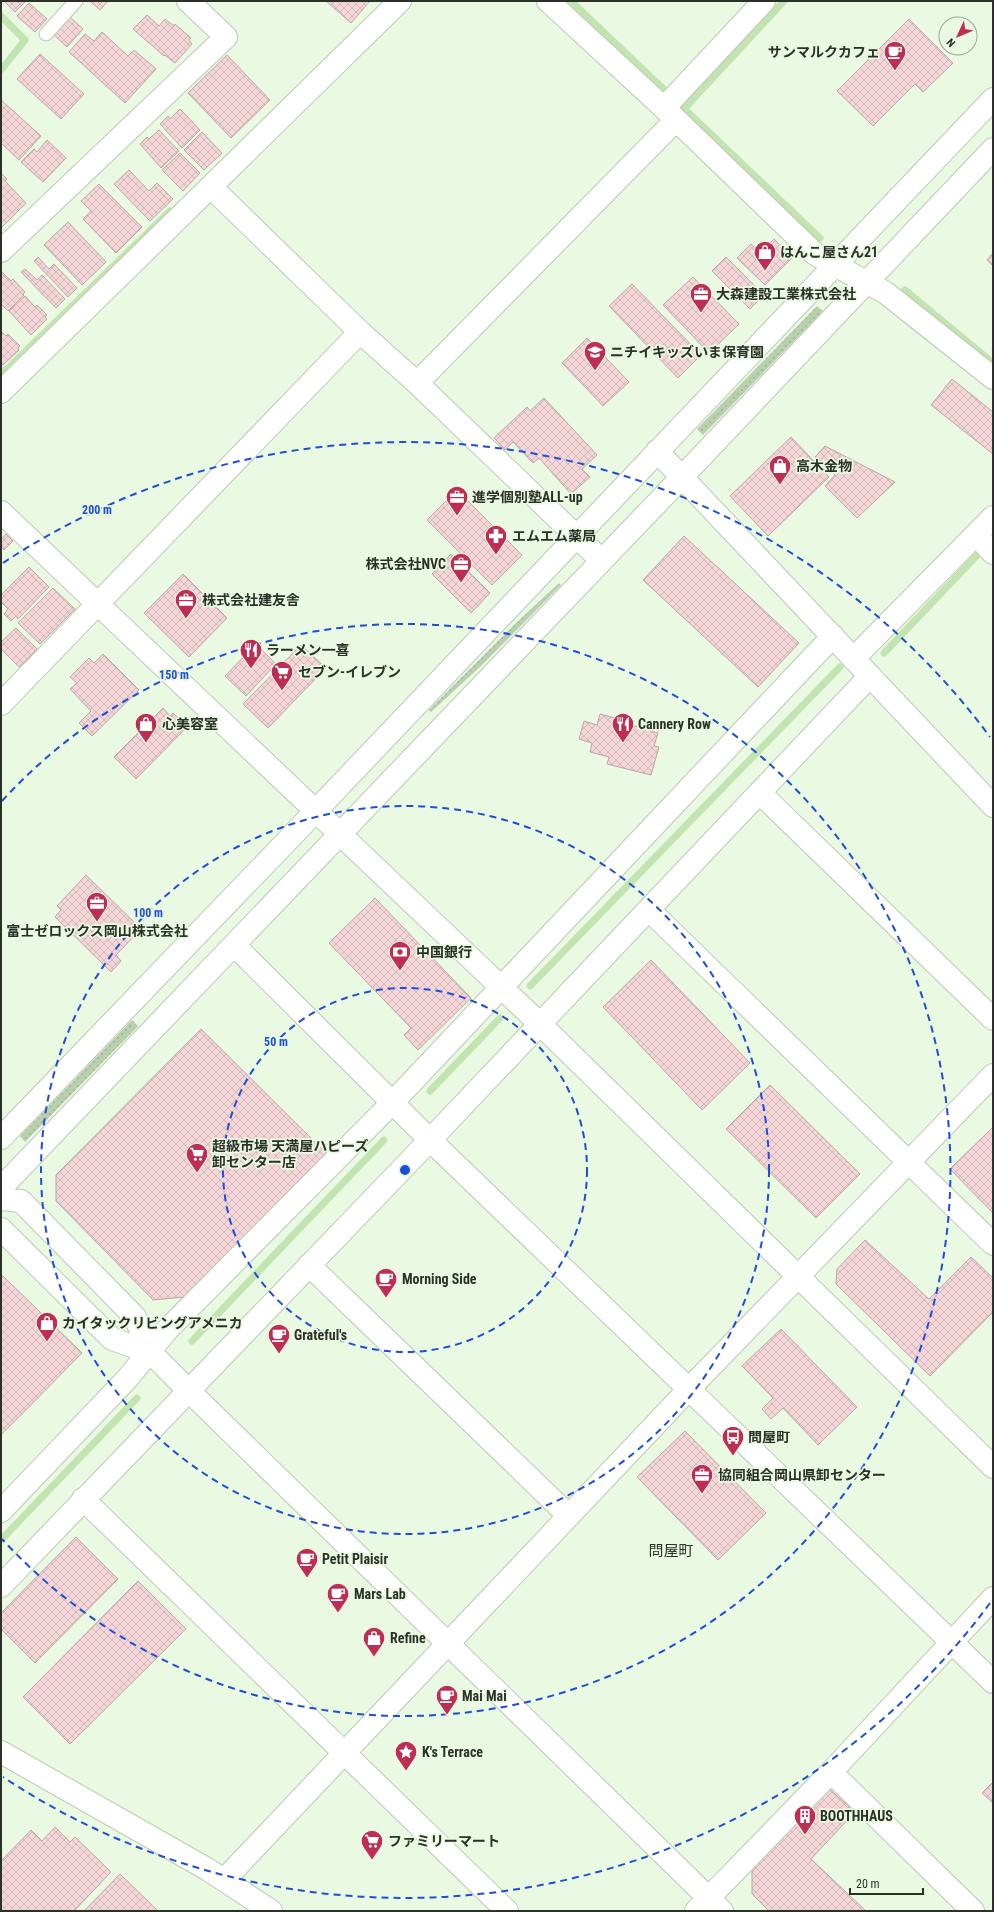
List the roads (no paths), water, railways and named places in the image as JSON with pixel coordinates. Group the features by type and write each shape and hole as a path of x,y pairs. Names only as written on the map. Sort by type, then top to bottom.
{"street":[{"path":"1,251 226,37 188,1"},
{"path":"1,392 400,1"},
{"path":"548,1 672,107 815,254 886,293 993,378"},
{"path":"417,383 672,107 764,1"},
{"path":"1,1138 314,812 576,535 836,265 993,99"},
{"path":"4,1179 234,945 682,477 865,282 993,149"},
{"path":"211,187 360,332 417,383 601,560"},
{"path":"1,704 96,603 360,332"},
{"path":"657,451 993,806"},
{"path":"1,512 314,812 540,1024 993,1467"},
{"path":"854,658 986,545 993,517"},
{"path":"1,1511 127,1379 168,1329 392,1103 833,636"},
{"path":"1,1586 430,1140 870,676"},
{"path":"760,793 993,1019"},
{"path":"649,910 993,1244"},
{"path":"234,945 430,1140 993,1682"},
{"path":"225,1879 689,1389 993,1075"},
{"path":"1,1199 21,1201 135,1317 150,1352 449,1643 709,1907 831,1772 993,1598"},
{"path":"1,1229 112,1339 150,1352"},
{"path":"309,1265 569,1516"},
{"path":"83,1500 507,1911"},
{"path":"1,1752 225,1879 270,1911"},
{"path":"831,1772 973,1911"}],"lane":[{"path":"46,34 76,1"}],"waterway":[{"path":"571,1 820,238"},
{"path":"684,109 784,1"},
{"path":"1,16 25,40 1,70"},
{"path":"1,375 170,211"},
{"path":"905,290 993,363"},
{"path":"884,653 985,547"},
{"path":"530,986 840,667"},
{"path":"430,1091 500,1018"},
{"path":"192,1341 384,1140"},
{"path":"1,1540 137,1398"}],"place":[{"name":"サンマルクカフェ","path":"895,72"},
{"name":"はんこ屋さん21","path":"765,272"},
{"name":"大森建設工業株式会社","path":"701,314"},
{"name":"ニチイキッズいま保育園","path":"595,372"},
{"name":"高木金物","path":"780,486"},
{"name":"進学個別塾ALL-up","path":"457,516"},
{"name":"エムエム薬局","path":"496,556"},
{"name":"株式会社NVC","path":"461,584"},
{"name":"株式会社建友舎","path":"186,620"},
{"name":"ラーメン一喜","path":"251,670"},
{"name":"セブン-イレブン","path":"282,692"},
{"name":"心美容室","path":"146,744"},
{"name":"Cannery Row","path":"623,744"},
{"name":"富士ゼロックス岡山株式会社","path":"97,922"},
{"name":"中国銀行","path":"400,972"},
{"name":"超級市場 天満屋ハピーズ 卸センター店","path":"197,1174"},
{"name":"Morning Side","path":"386,1298"},
{"name":"カイタックリビングアメニカ","path":"47,1342"},
{"name":"Grateful's","path":"279,1354"},
{"name":"問屋町","path":"733,1456"},
{"name":"協同組合岡山県卸センター","path":"702,1494"},
{"name":"Petit Plaisir","path":"307,1578"},
{"name":"Mars Lab","path":"338,1614"},
{"name":"Refine","path":"374,1658"},
{"name":"Mai Mai","path":"447,1716"},
{"name":"K's Terrace","path":"406,1772"},
{"name":"BOOTHHAUS","path":"805,1836"},
{"name":"ファミリーマート","path":"372,1860"}],"district":[{"name":"問屋町","path":"671,1551"}]}
